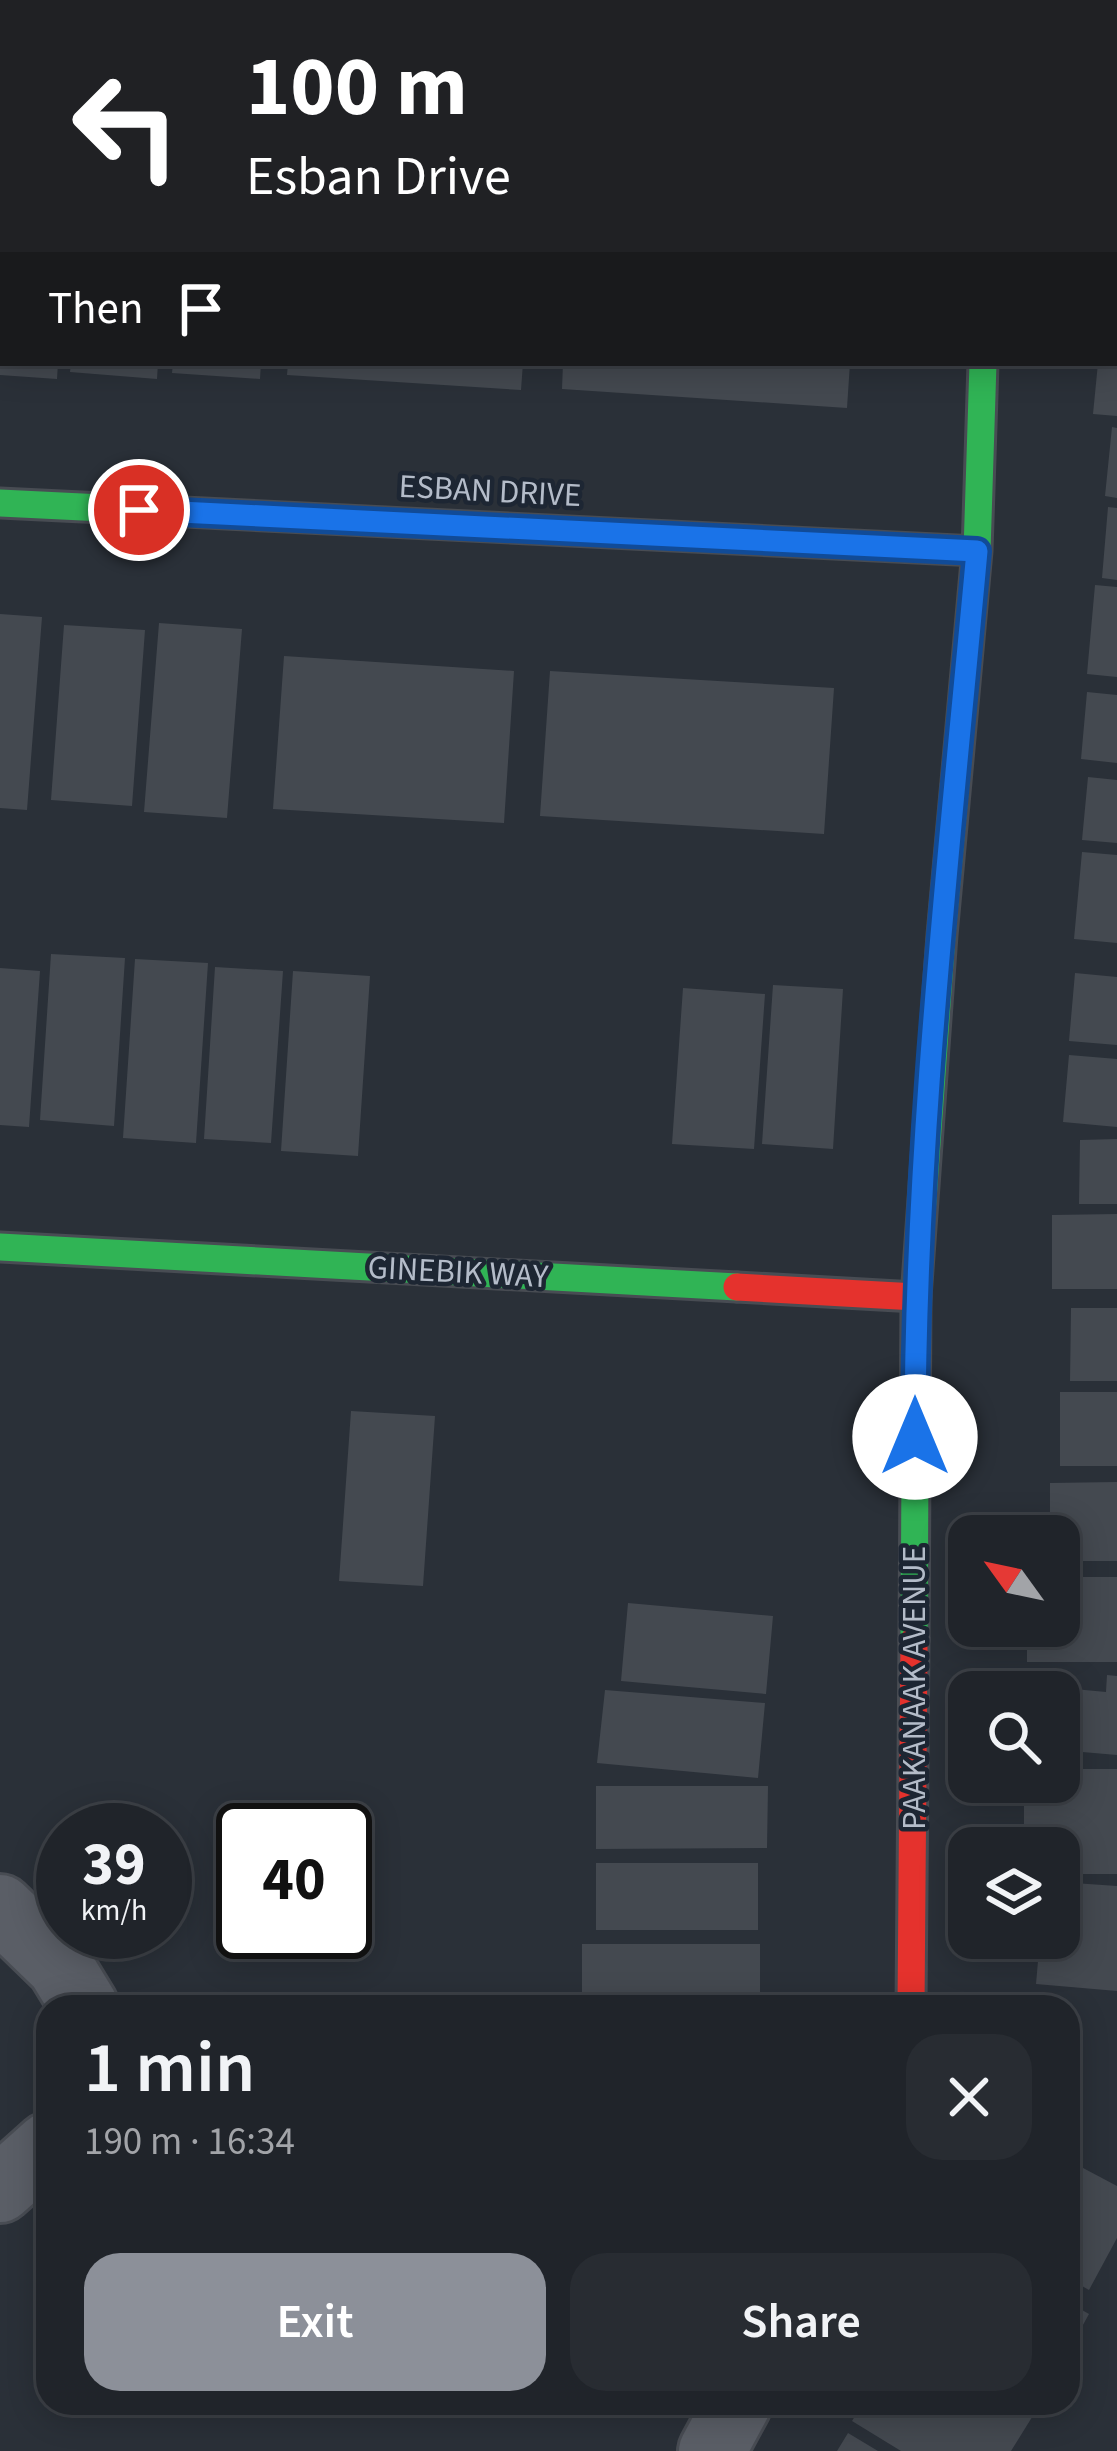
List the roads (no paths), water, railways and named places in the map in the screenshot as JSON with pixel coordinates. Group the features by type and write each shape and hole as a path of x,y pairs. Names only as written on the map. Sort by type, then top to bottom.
{"street":[{"name":"PAAKANAAK AVENUE","path":"911,1995 916,1297 942,934 977,551 983,366"},
{"name":"ESBAN DRIVE","path":"0,503 977,551"},
{"name":"GINEBIK WAY","path":"0,1247 916,1297"},
{"path":"0,1908 60,1966 78,1995"},
{"path":"0,2189 36,2157"},
{"path":"712,2451 732,2415"}]}
